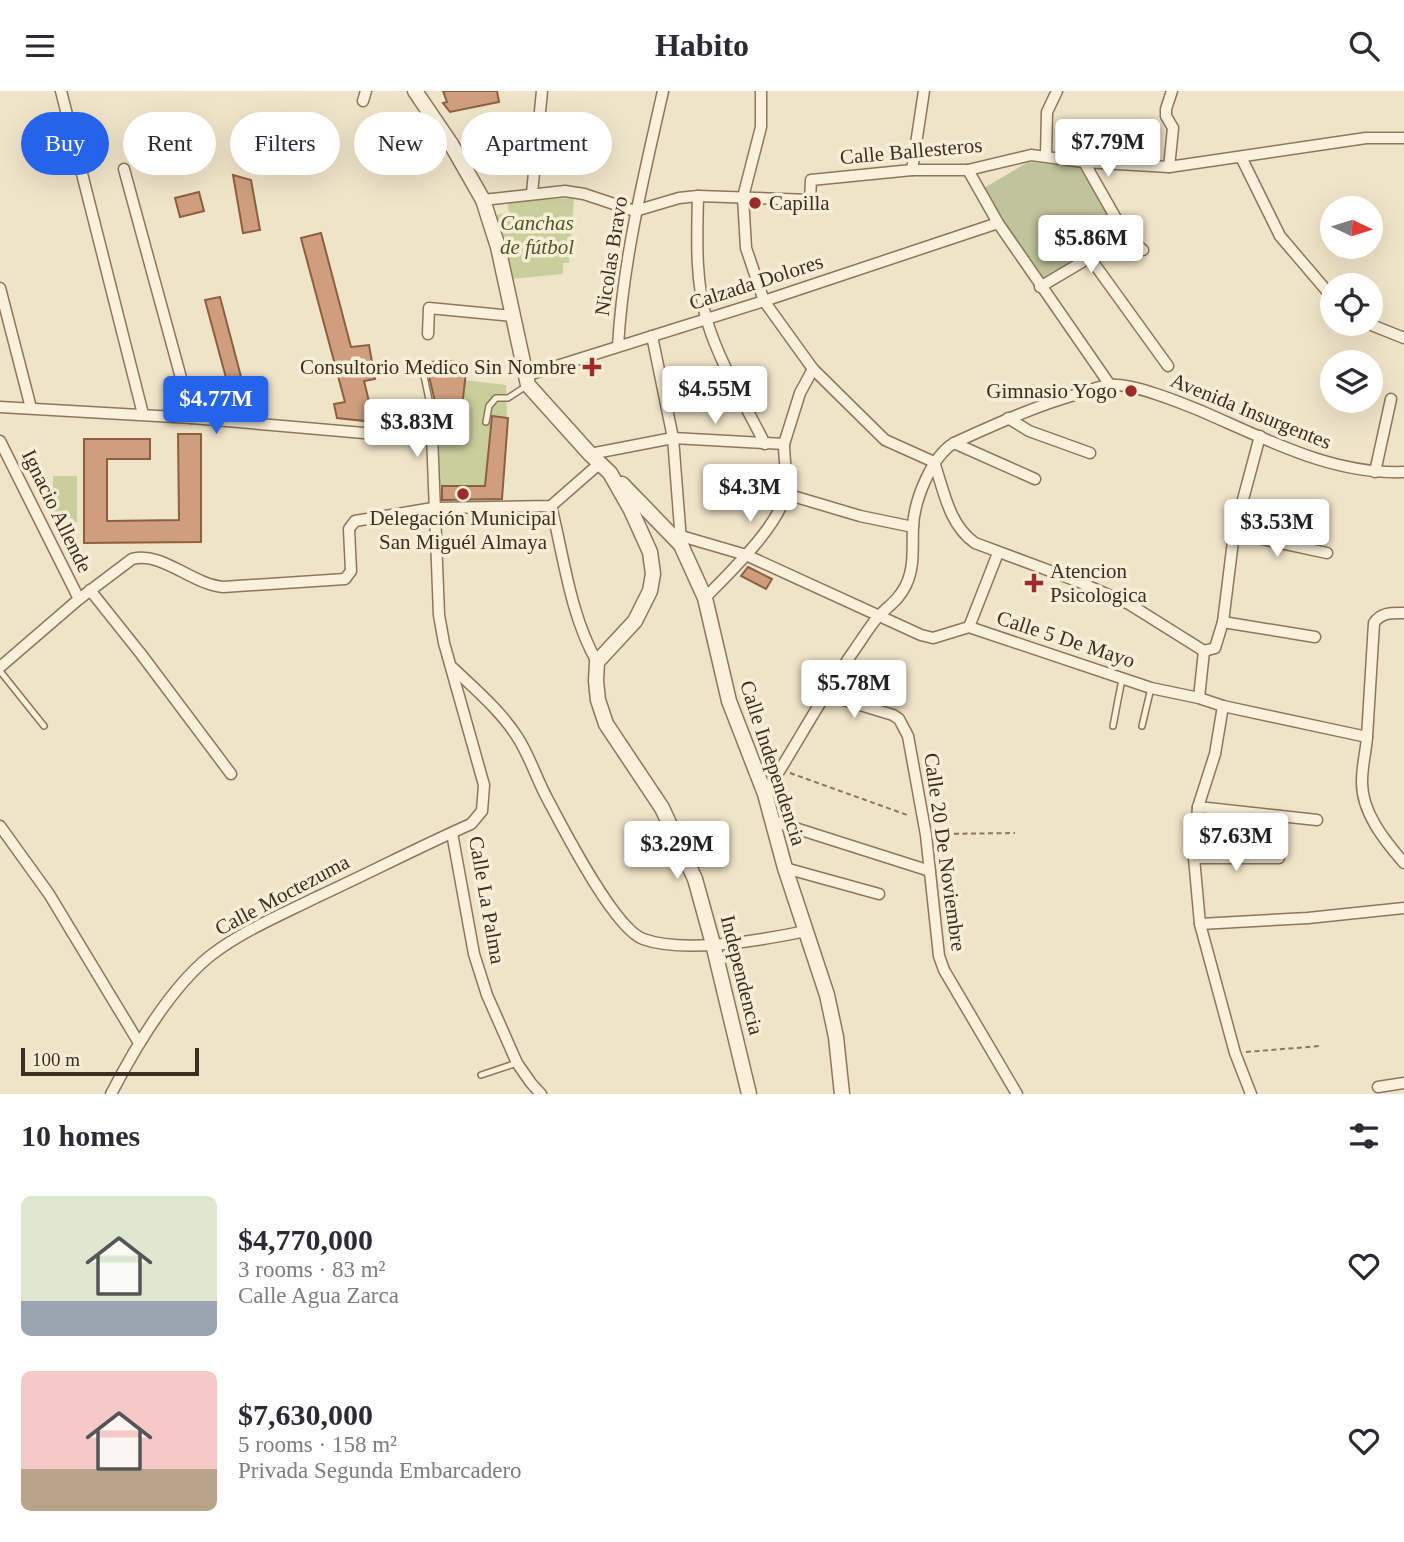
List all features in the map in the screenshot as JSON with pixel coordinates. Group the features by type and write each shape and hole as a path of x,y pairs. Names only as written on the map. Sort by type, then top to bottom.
{"street":[{"path":"61,91 143,414"},
{"path":"415,91 484,200 498,247 526,381 600,464 642,533 650,552 653,574 650,591 635,621 597,661 587,644 578,618 551,506"},
{"path":"532,193 542,91"},
{"name":"Nicolas Bravo","path":"618,346 624,278 635,211 663,91"},
{"path":"761,91 761,127 743,197 746,248 764,301 813,369 885,440 934,462 953,519 958,528 975,543 1077,581 1129,604 1204,651 1215,648 1223,622 1234,533 1260,436"},
{"path":"912,170 923,91"},
{"path":"1046,156 1047,112 1057,91"},
{"path":"1169,167 1173,128 1166,109 1172,91"},
{"name":"Calle Ballesteros","path":"635,211 679,198 698,196 810,199 811,180 912,170 968,170 1031,155 1084,162 1169,167 1366,138 1404,138"},
{"path":"1241,157 1280,236 1320,283"},
{"path":"1084,162 1126,236 1143,250"},
{"path":"968,170 998,223 1040,287 1110,385"},
{"path":"126,175 192,418"},
{"path":"484,200 565,191 584,194 635,211"},
{"path":"698,196 699,278 706,318 716,346 765,444"},
{"name":"Calzada Dolores","path":"526,381 618,346 764,301 998,223"},
{"path":"1040,287 1126,236"},
{"path":"1090,258 1168,366"},
{"path":"0,288 32,408"},
{"path":"428,334 429,308 512,316"},
{"path":"1383,330 1404,338"},
{"path":"652,337 673,438 681,540"},
{"path":"705,598 746,555 780,508 786,494 784,445 800,393 813,369"},
{"name":"Avenida Insurgentes","path":"934,462 943,450 954,443 1008,418 1059,399 1110,385 1176,400 1311,457 1340,466 1375,472 1404,472"},
{"path":"1375,472 1391,399"},
{"path":"0,407 143,414 433,439"},
{"name":"Calle La Palma","path":"431,409 439,615 444,643 484,785 485,798 482,811 471,824 452,833 474,954 487,995 517,1063 541,1094"},
{"path":"1008,418 1029,431 1090,453"},
{"path":"0,669 79,599 132,559 141,557 162,561 204,585 223,587 345,579 351,571 347,538 355,521 433,508 551,506 600,464 673,438 784,445"},
{"name":"Ignacio Allende","path":"0,440 79,599"},
{"path":"954,443 1035,479"},
{"path":"765,794 824,694 878,617 895,603 906,585 912,566 913,527 919,498 934,462"},
{"name":"Calle Independencia","path":"600,464 681,540 705,598 730,701 765,794 831,1016 842,1094"},
{"path":"786,494 860,516 913,527"},
{"path":"1234,533 1327,554"},
{"name":"Calle 5 De Mayo","path":"681,540 746,555 878,617 933,638 969,627 1152,688 1367,737"},
{"path":"969,627 998,553"},
{"path":"90,590 231,774"},
{"path":"1404,613 1384,615 1374,623 1362,782 1370,814 1404,863"},
{"path":"1223,622 1315,637"},
{"path":"1199,698 1204,651"},
{"name":"Independencia","path":"597,661 598,700 606,724 662,808 698,889 749,1094"},
{"path":"451,666 493,706 519,739 548,800 599,888 627,929 644,940 687,945 743,941 806,931"},
{"name":"Calle 20 De Noviembre","path":"824,694 892,715 899,719 908,736 926,835 937,944 944,970 1017,1094"},
{"path":"1223,706 1215,754 1198,807 1194,858 1200,925 1235,1053 1251,1094"},
{"path":"1198,807 1317,820"},
{"path":"773,821 930,871"},
{"path":"0,826 49,894 139,1043"},
{"name":"Calle Moctezuma","path":"111,1094 139,1043 190,976 209,957 237,938 364,873 452,833"},
{"path":"1392,849 1404,850"},
{"path":"1194,858 1279,858"},
{"path":"785,868 879,894"},
{"path":"1200,925 1404,908"},
{"path":"1378,1087 1404,1083"}],"lane":[{"path":"425,376 431,409"},
{"path":"486,422 489,406 496,398 508,398 526,381"},
{"path":"0,669 44,726"},
{"path":"1113,726 1122,679"},
{"path":"1142,726 1152,688"},
{"path":"481,1075 517,1063"}],"path":[{"path":"780,769 924,822"},
{"path":"926,835 1015,833"},
{"path":"1235,1053 1320,1046"}],"green space":[{"path":"1028,162 1079,167 1120,233 1041,280 984,188"},
{"name":"Canchas de fútbol","path":"574,198 569,263 563,263 563,274 511,279 496,215 509,213 507,201"},
{"path":"465,380 506,385 507,418 491,417 485,486 438,485 440,413"},
{"path":"53,476 77,476 77,522 53,522"}],"building":[{"path":"443,91 497,91 499,102 450,112 443,103 447,102"},
{"path":"233,175 251,180 260,230 243,233"},
{"path":"199,192 204,211 180,217 175,198"},
{"path":"321,233 351,347 369,345 375,379 364,381 374,422 337,418 334,404 345,402 301,238"},
{"path":"220,297 249,407 235,411 205,300"},
{"path":"430,362 467,363 461,416 439,413 435,402 429,376"},
{"path":"492,416 508,418 502,499 442,500 442,486 485,486"},
{"path":"178,434 201,434 201,542 84,543 84,439 150,439 150,459 107,459 107,521 179,520"},
{"path":"748,567 772,579 766,589 741,576"}],"place":[{"name":"Capilla","path":"755,203"},
{"name":"Consultorio Medico Sin Nombre","path":"592,367"},
{"name":"Gimnasio Yogo","path":"1131,391"},
{"name":"Delegación Municipal San Miguél Almaya","path":"463,494"},
{"name":"Atencion Psicologica","path":"1034,583"}]}
